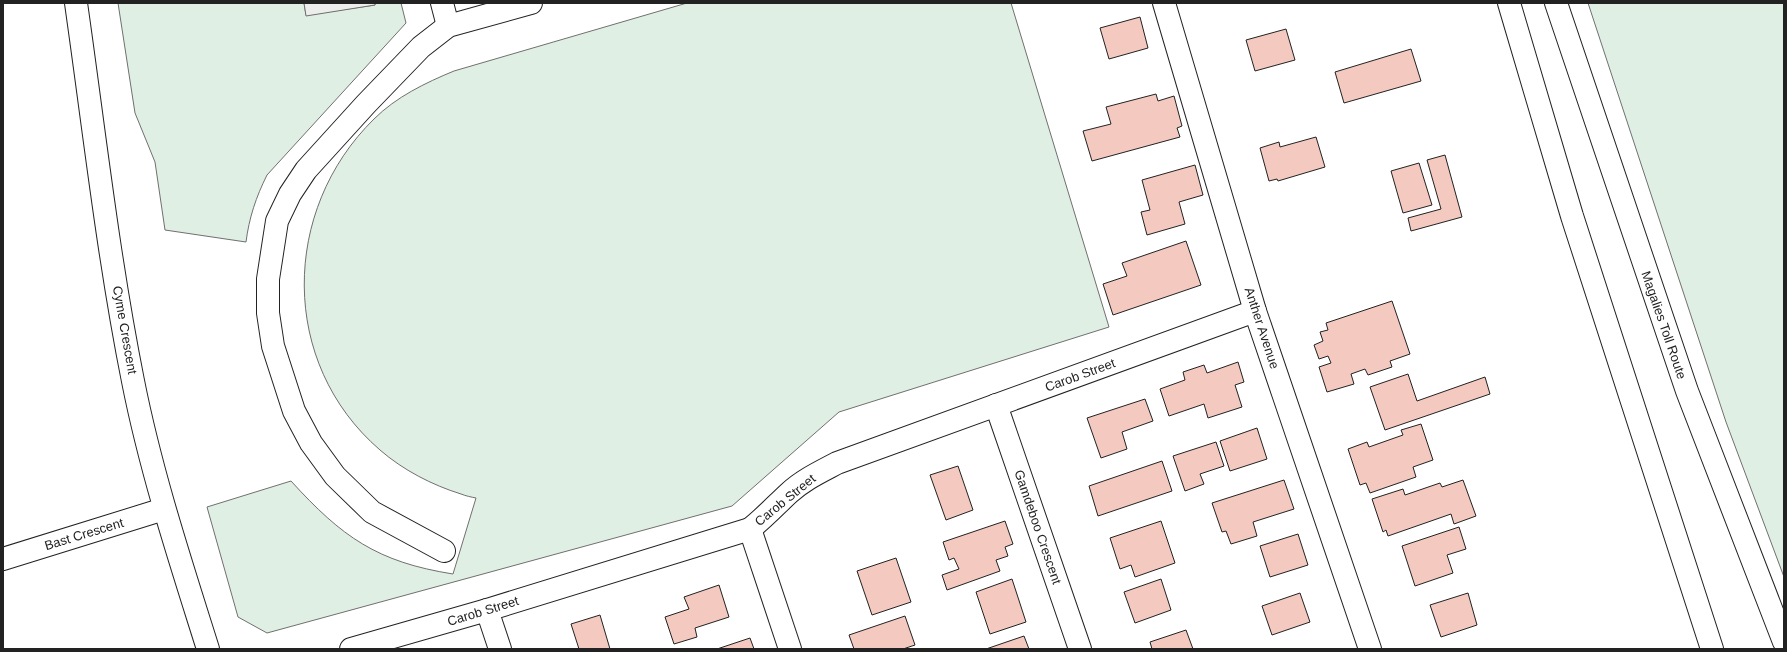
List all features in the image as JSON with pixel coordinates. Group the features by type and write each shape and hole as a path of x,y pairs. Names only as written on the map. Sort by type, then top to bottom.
{"main road":[{"name":"Cyme Crescent","path":"76,3 120,305 133,381 164,509 208,649"},
{"path":"442,3 448,26"},
{"path":"444,551 372,512 335,476 311,443 294,411 273,346 268,313 268,279 277,222 290,194 306,170 366,104 421,47 448,26 531,3"},
{"name":"Anther Avenue","path":"1164,3 1255,311 1370,649"},
{"path":"1509,3 1572,216 1712,649"},
{"name":"Magalies Toll Route","path":"1556,3 1687,391 1784,642"},
{"name":"Carob Street","path":"350,649 486,610 750,529 809,478 837,462 1255,311"},
{"name":"Gamdeboo Crescent","path":"996,405 1080,649"},
{"name":"Bast Crescent","path":"3,559 164,509"},
{"path":"750,529 790,649"},
{"path":"486,610 500,649"}],"green space":[{"path":"118,3 304,3 306,15 375,5 375,3 401,3 406,23 267,175 254,208 249,224 246,242 165,230 155,162 135,113"},
{"path":"687,3 1011,3 1109,327 839,412 732,506 267,633 238,617 207,507 291,481 309,501 327,517 345,532 363,544 382,554 403,562 426,569 453,574 476,498 450,490 429,481 398,464 380,450 347,415 323,374 309,331 304,286 308,241 322,197 343,156 374,119 401,97 454,71"},
{"path":"1588,3 1784,3 1784,577 1726,422"}],"shaded area":[{"path":"304,3 375,3 375,5 306,16"}],"building":[{"path":"1140,17 1148,48 1109,59 1100,28"},
{"path":"1286,29 1295,60 1255,71 1246,40"},
{"path":"1411,49 1421,81 1344,103 1335,72"},
{"path":"1156,94 1158,101 1174,96 1182,126 1177,128 1180,137 1092,161 1083,131 1111,124 1106,107"},
{"path":"1316,137 1325,167 1278,181 1277,179 1269,181 1260,148 1279,142 1280,147"},
{"path":"1445,155 1462,217 1411,231 1408,218 1441,209 1427,160"},
{"path":"1419,163 1432,205 1403,213 1391,171"},
{"path":"1195,165 1203,195 1179,202 1185,224 1147,235 1141,212 1150,210 1142,180"},
{"path":"1186,241 1201,285 1113,315 1103,284 1127,276 1122,263"},
{"path":"1392,301 1410,354 1390,361 1392,367 1368,375 1365,369 1351,374 1354,384 1327,392 1319,367 1331,363 1328,356 1319,359 1314,345 1323,341 1320,332 1328,330 1326,323"},
{"path":"1238,362 1244,382 1235,385 1242,407 1208,418 1204,404 1169,416 1160,389 1185,380 1183,372 1204,365 1207,373"},
{"path":"1408,374 1417,401 1485,377 1490,394 1385,430 1370,387"},
{"path":"1145,399 1153,421 1122,432 1127,449 1101,458 1087,418"},
{"path":"1421,424 1433,460 1413,467 1416,477 1370,493 1366,483 1360,485 1348,449 1367,442 1369,447 1403,435 1401,430"},
{"path":"1257,428 1267,459 1230,471 1220,441"},
{"path":"1216,442 1224,466 1200,474 1204,484 1185,491 1173,456"},
{"path":"1162,461 1172,491 1098,516 1089,486"},
{"path":"958,466 973,510 946,520 930,475"},
{"path":"1284,480 1294,509 1253,522 1257,536 1231,544 1226,531 1222,532 1212,503"},
{"path":"1463,480 1476,516 1454,524 1451,514 1388,536 1386,530 1383,532 1372,499 1403,489 1405,495 1440,483 1442,487"},
{"path":"1005,521 1013,544 1005,547 1008,556 996,560 1000,571 947,590 942,575 959,569 954,558 949,560 943,542"},
{"path":"1161,521 1175,563 1135,577 1131,565 1120,569 1110,538"},
{"path":"1459,527 1466,549 1447,555 1453,573 1415,586 1402,546"},
{"path":"1298,534 1308,565 1270,577 1260,546"},
{"path":"896,558 911,602 872,615 857,571"},
{"path":"1012,579 1026,622 990,634 976,592"},
{"path":"1161,579 1171,610 1135,623 1124,592"},
{"path":"719,585 729,617 695,628 697,637 674,644 665,617 689,609 684,597"},
{"path":"1300,593 1310,622 1272,635 1262,606"},
{"path":"1468,593 1477,625 1441,637 1430,605"},
{"path":"600,615 610,649 579,649 571,624"},
{"path":"905,616 915,645 903,649 854,649 849,635"},
{"path":"1186,630 1193,649 1152,649 1150,642"},
{"path":"1024,636 1029,649 986,649"},
{"path":"750,638 754,649 717,649"}]}
